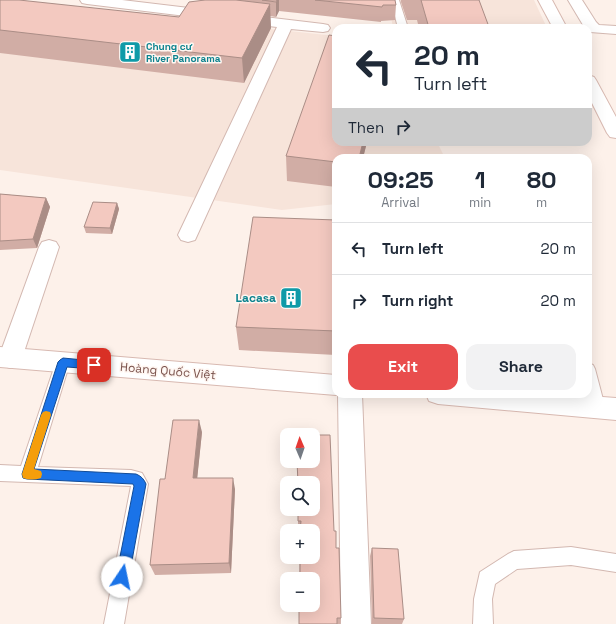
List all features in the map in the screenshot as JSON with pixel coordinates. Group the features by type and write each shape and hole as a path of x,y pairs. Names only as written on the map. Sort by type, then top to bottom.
{"street":[{"path":"86,0 323,28"},
{"path":"545,0 558,24"},
{"path":"575,0 589,24"},
{"path":"188,235 286,24"},
{"path":"592,27 595,29 616,30"},
{"path":"592,88 616,133"},
{"path":"5,358 49,247"},
{"name":"Hoàng Quốc Việt","path":"5,358 332,386"},
{"path":"350,398 356,624"},
{"path":"486,398 607,408"}],"lane":[{"path":"395,0 402,24"},
{"path":"189,22 228,17"},
{"path":"27,474 63,362"},
{"path":"592,377 607,408"},
{"path":"0,473 131,478 136,479 140,484 114,624"},
{"path":"483,624 483,599 487,579 514,560 571,556 616,563"}],"shaded area":[{"path":"0,0 332,36 332,146 439,146 443,154 332,154 332,204 282,210 0,170"},
{"path":"388,0 534,0 545,24 392,24"}],"building":[{"path":"0,0 19,0 179,17 189,2 205,0 236,0 270,4 242,58 0,30"},
{"path":"262,0 277,0 276,2"},
{"path":"315,0 395,0 396,5 383,5 382,7"},
{"path":"421,0 479,0 488,24 428,24"},
{"path":"329,35 332,35 332,146 362,146 360,154 332,154 332,162 286,156"},
{"path":"0,194 46,198 33,239 0,241"},
{"path":"93,202 117,203 110,228 84,227"},
{"name":"Lacasa","path":"253,217 332,220 332,331 236,327"},
{"path":"173,420 199,420 193,478 233,478 229,563 150,565 160,479 165,479"},
{"path":"320,435 330,435 334,531 336,531 336,548 339,548 341,618 337,618 337,624 299,624 299,612 320,612 320,572 300,572 300,564 320,564 320,524 301,524 301,521 298,521 298,516 320,516 320,476 298,476 297,468 320,468"},
{"path":"372,548 398,549 404,619 374,618"}],"slow traffic":[{"path":"37,474 27,474 46,415"}],"place":[{"name":"Chung cư River Panorama","path":"130,52"},
{"name":"Lacasa","path":"291,298"}],"route":[{"path":"94,365 63,362 27,474 136,479 140,484 122,577"}]}
